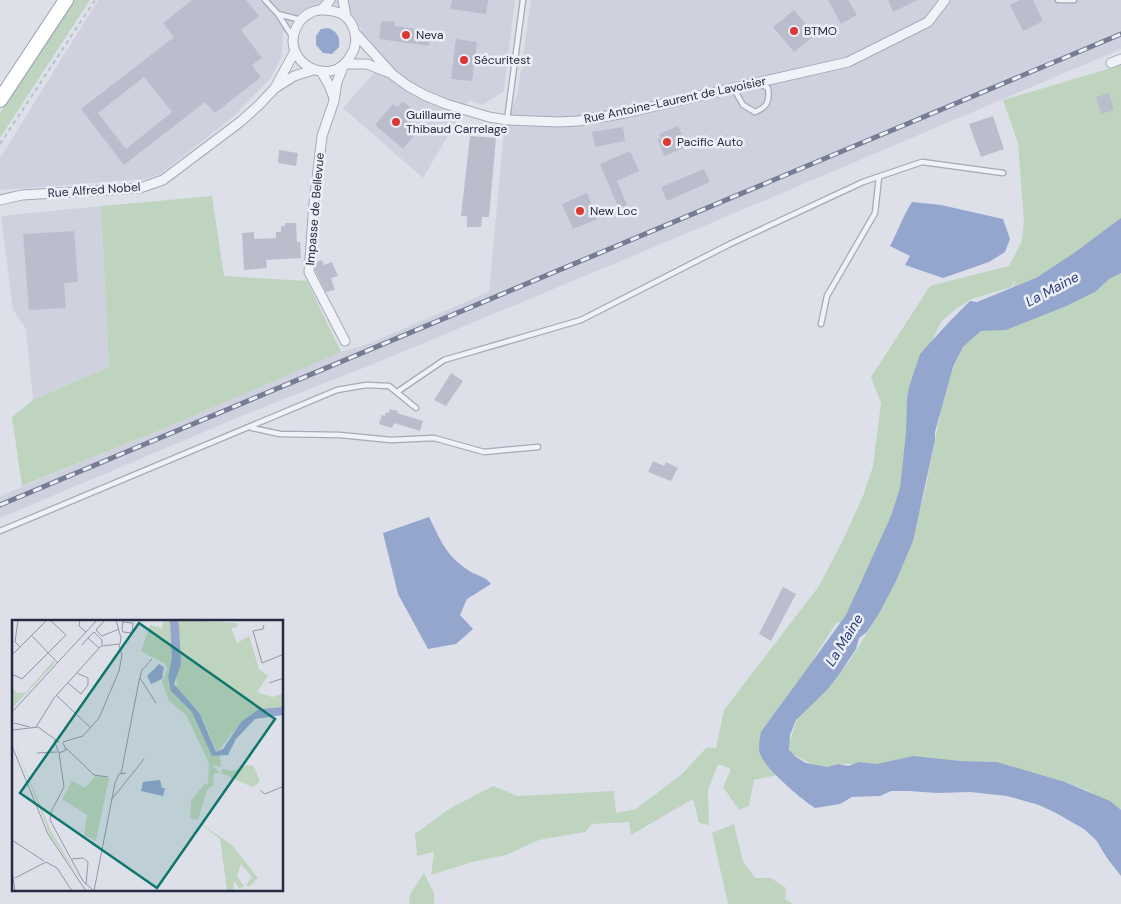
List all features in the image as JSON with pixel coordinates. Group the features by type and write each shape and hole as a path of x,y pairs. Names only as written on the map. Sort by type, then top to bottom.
{"main road":[{"path":"0,100 66,0"}],"street":[{"path":"322,10 330,0"},
{"path":"275,88 294,76 317,71 333,71 345,65 356,47 356,34 346,16 343,0"},
{"name":"Rue Antoine-Laurent de Lavoisier","path":"356,34 393,75 408,86 446,104 507,120 578,121 625,113 848,62 928,22 945,0"},
{"path":"334,100 329,84 317,71 302,63 295,52 293,38 301,20 312,12 335,10 346,16"},
{"path":"275,88 295,52"},
{"path":"1111,63 1121,59"},
{"name":"Rue Antoine-Laurent de Lavoisier","path":"345,65 367,64 393,75"},
{"name":"Impasse de Bellevue","path":"345,65 337,82 334,100 322,136 309,272 345,341"},
{"name":"Rue Alfred Nobel","path":"0,200 22,195 140,188 163,180 240,122 275,88"}],"lane":[{"path":"265,0 278,14 293,38"},
{"path":"507,120 524,0"},
{"path":"1058,0 1074,0"},
{"path":"278,14 301,20"},
{"path":"734,89 743,105 755,112 766,108 770,99 768,88 758,83"},
{"path":"397,392 444,360 580,320 730,244 879,176 922,162 1002,173"},
{"path":"820,324 827,296 875,213 879,176"},
{"path":"0,531 337,390 366,384 390,386 416,408"},
{"path":"250,428 280,434 392,440 434,438 484,452 538,447"}],"path":[{"path":"0,144 94,0"}],"shaded area":[{"path":"98,0 515,0 504,91 483,105 469,100 423,178 343,108 386,59 369,44 349,9 326,2 317,4 299,13 283,33 282,56 271,78 233,117 160,174 145,179 0,190 0,158"},
{"path":"531,0 1121,0 1121,49 697,229 376,363 256,410 0,518 0,496 158,431 340,352 368,344 489,292 504,130 518,91"},
{"path":"101,206 109,367 33,400 26,329 13,310 1,216"}],"green space":[{"path":"74,0 90,0 0,138 0,113"},
{"path":"1121,65 1121,234 1109,279 1121,273 1121,810 1087,790 997,762 908,757 880,764 836,764 829,767 814,765 790,753 789,743 798,717 828,689 850,660 882,609 908,553 925,491 941,410 951,373 963,347 981,331 1004,329 1016,278 1012,287 972,299 956,309 941,322 923,360 899,508 848,624 837,622 810,664 811,679 766,734 782,774 754,780 749,806 739,810 723,787 731,769 718,764 708,790 709,825 699,823 693,799 631,835 629,822 592,824 585,832 539,840 506,855 472,862 431,875 434,852 417,856 415,834 449,809 493,786 518,796 614,791 616,813 636,809 682,774 707,747 716,748 724,710 819,586 863,496 873,466 881,403 871,377 930,286 1009,266 1022,241 1024,222 1018,143 1003,100"},
{"path":"212,196 224,276 307,281 341,352 158,431 22,486 12,417 33,400 109,367 101,206"},
{"path":"734,824 743,861 755,878 771,878 786,888 785,899 793,904 728,904 712,833"},
{"path":"424,873 434,893 434,904 409,904 410,894"}],"water":[{"path":"328,28 338,35 339,40 339,47 332,54 323,53 316,45 316,36 321,29"},
{"path":"912,202 941,205 1003,219 1010,239 1005,252 989,262 943,278 905,265 910,256 890,246"},
{"name":"La Maine","path":"1121,218 1121,273 1109,279 1095,292 1064,307 1006,330 981,331 963,347 953,367 935,432 935,440 913,541 896,581 880,612 867,632 859,638 856,649 838,676 828,689 796,720 790,735 789,750 806,763 827,767 838,764 848,766 859,762 877,764 913,756 961,761 997,762 1065,782 1110,801 1121,810 1121,876 1096,840 1084,829 1039,805 1007,796 970,792 891,791 880,796 852,797 840,804 815,808 785,784 764,762 759,750 761,732 846,615 891,516 900,488 909,387 920,354 970,301 977,302 1036,278"},
{"path":"429,517 444,546 454,559 460,565 486,579 491,584 467,599 460,615 473,629 456,644 428,649 398,594 383,533"}],"building":[{"path":"192,0 246,0 259,16 241,30 262,58 252,65 261,77 215,113 205,102 124,165 81,109 174,37 163,23","holes":["144,77 172,112 126,149 98,113"]},
{"path":"452,0 488,0 486,14 450,9"},
{"path":"828,0 848,0 857,15 841,24"},
{"path":"888,0 917,0 893,12"},
{"path":"1020,0 1033,0 1043,21 1023,31 1010,5"},
{"name":"BTMO","path":"794,10 815,35 794,52 773,27"},
{"name":"Neva","path":"381,21 395,22 394,26 431,31 429,46 379,39"},
{"name":"Sécuritest","path":"456,39 477,42 472,81 451,79"},
{"path":"1109,93 1114,110 1101,114 1096,97"},
{"name":"Guillaume Thibaud Carrelage","path":"403,101 417,113 412,119 421,128 403,149 375,125 393,104 397,107"},
{"path":"993,116 1004,149 981,157 969,124"},
{"name":"Pacific Auto","path":"678,126 687,147 664,156 658,140 661,138 659,134"},
{"path":"623,127 625,141 595,147 592,132"},
{"path":"470,136 496,138 489,217 482,217 481,227 467,227 467,216 461,216"},
{"path":"279,150 298,153 296,166 278,163"},
{"path":"630,151 639,171 617,181 627,205 619,209 600,164"},
{"path":"704,169 710,182 667,201 661,187"},
{"name":"New Loc","path":"587,193 598,219 573,229 562,204"},
{"path":"285,223 296,223 297,242 300,242 301,258 266,260 267,268 244,270 242,233 254,232 254,239 276,238 276,232 281,232 281,226 285,226"},
{"path":"74,231 78,282 64,283 66,308 29,310 23,234"},
{"path":"322,260 324,265 332,262 338,276 331,278 335,290 326,292 318,277 315,270 316,262"},
{"path":"451,373 463,381 446,406 434,400"},
{"path":"390,409 423,421 420,431 394,423 392,428 379,424 382,415 385,416 386,412 389,413"},
{"path":"653,461 664,466 666,462 678,468 671,481 648,472"},
{"path":"783,587 796,594 771,641 759,634"}],"railway":[{"path":"0,505 1121,34"}],"place":[{"name":"BTMO","path":"794,31"},
{"name":"Neva","path":"406,35"},
{"name":"Sécuritest","path":"464,60"},
{"name":"Guillaume Thibaud Carrelage","path":"396,122"},
{"name":"Pacific Auto","path":"667,142"},
{"name":"New Loc","path":"580,211"}]}
